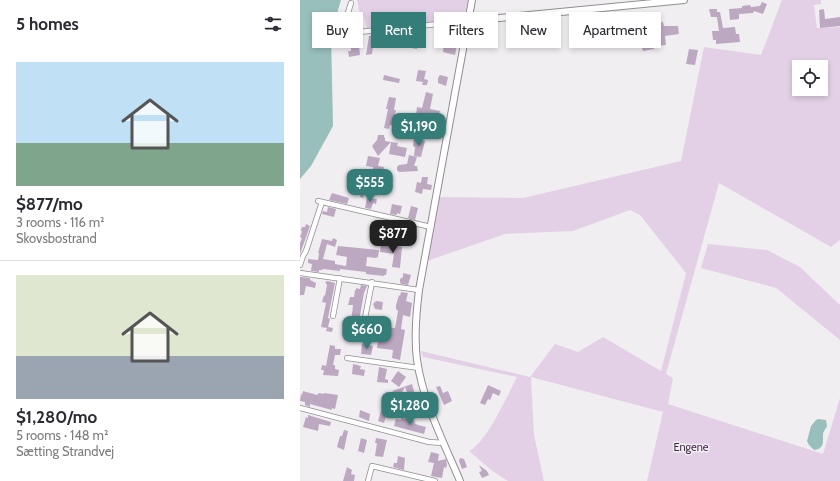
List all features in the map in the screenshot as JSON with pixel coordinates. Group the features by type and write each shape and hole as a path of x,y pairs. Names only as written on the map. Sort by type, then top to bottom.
{"street":[{"path":"470,12 472,0"},
{"path":"498,18 684,0"},
{"path":"351,3 347,16 347,26 351,30 359,32 434,24"},
{"path":"460,481 427,398 419,368 416,318 419,290 463,48"},
{"path":"300,265 306,252 320,202 431,227"},
{"path":"300,272 419,290"},
{"path":"333,316 340,278"},
{"path":"364,323 372,282"},
{"path":"347,358 419,368"},
{"path":"300,408 429,442 444,443"},
{"path":"368,481 372,466 435,481"}],"green space":[{"path":"357,0 468,0 465,12 434,12 434,21 426,22 426,12 371,12 371,29 367,29 363,12 359,12"},
{"name":"Engene","path":"782,0 821,0 821,4 814,5 817,28 840,27 840,240 831,247 719,183 666,374 673,378 668,404 823,454 840,398 840,481 647,481 663,412 531,377 534,435 544,481 508,481 491,470 469,451 476,446 489,429 517,377 423,357 421,351 530,377 555,344 578,352 603,337 661,371 686,273 640,215 630,210 573,231 505,234 427,261 439,197 523,198 681,161 704,47 761,55"},
{"path":"708,244 767,250 800,267 840,305 840,340 776,288 701,268"}],"water":[{"path":"300,0 341,0 337,12 312,12 312,48 331,48 333,126 311,166 300,179"},
{"path":"818,419 826,420 827,426 823,434 821,447 814,450 807,441 811,426"}],"building":[{"path":"762,2 767,4 763,14 754,11 753,13 739,14 739,19 730,20 729,9 742,8 742,6 750,5 751,7 760,6"},
{"path":"709,9 717,9 717,12 720,12 723,28 735,27 736,34 739,34 740,42 716,44 716,40 713,40 712,31 719,31 717,17 711,17"},
{"path":"824,9 825,19 840,17 840,26 820,28 819,10"},
{"path":"661,22 663,22 664,26 678,26 679,34 665,36 666,45 661,45"},
{"path":"369,36 371,36 371,48 373,48 372,54 366,55"},
{"path":"351,48 359,48 360,55 349,57 348,51 351,51"},
{"path":"443,48 456,48 455,55 443,52"},
{"path":"642,48 654,48 654,49 643,51"},
{"path":"689,49 698,50 695,65 686,64"},
{"path":"418,70 426,71 424,79 428,80 427,85 422,85 423,82 416,81"},
{"path":"384,75 400,79 399,83 383,80"},
{"path":"440,75 448,77 446,86 438,83 438,78"},
{"path":"426,92 433,94 430,109 440,111 437,121 433,123 431,131 426,130 426,132 419,131 420,126 418,126 420,116 416,115 417,107 422,108"},
{"path":"389,97 396,98 394,110 396,110 395,115 397,117 395,126 390,125 389,129 384,128"},
{"path":"378,135 384,135 385,141 391,142 378,156 372,146 377,140"},
{"path":"414,139 425,141 421,157 414,156"},
{"path":"391,142 398,143 397,146 407,148 405,157 389,154"},
{"path":"409,155 417,157 414,166 417,166 418,171 399,172 397,167 399,165 407,164"},
{"path":"368,156 380,158 378,166 384,167 383,172 373,170 373,167 366,166"},
{"path":"422,177 428,177 427,184 432,185 431,190 423,189 422,194 415,192 417,182 421,183"},
{"path":"368,178 373,179 372,182 377,183 376,189 368,188 367,191 365,190 363,198 360,197 362,189 357,187 358,182 363,183 364,181 368,181"},
{"path":"332,193 349,198 347,204 329,200"},
{"path":"367,198 377,199 376,204 373,203 371,209 365,208"},
{"path":"392,204 402,206 400,214 390,214"},
{"path":"411,206 418,208 415,220 408,218"},
{"path":"328,207 336,209 334,217 322,214 323,211 327,212"},
{"path":"306,224 310,226 300,254 300,243 302,238 300,237 302,232 301,230"},
{"path":"333,238 337,240 335,247 327,244 323,259 335,261 335,264 346,266 347,257 336,255 338,246 379,250 378,257 367,257 366,266 387,269 386,275 366,274 366,272 340,269 340,271 323,269 319,270 319,272 311,271 312,264 308,263 308,259 318,260 318,253 322,239 332,241"},
{"path":"381,244 402,247 400,268 392,267 394,254 380,252"},
{"path":"403,273 411,275 408,285 401,284 400,282 400,279 403,277"},
{"path":"300,277 310,278 310,280 316,283 315,288 306,286 304,295 300,295"},
{"path":"328,281 335,283 328,318 330,319 328,327 333,328 332,332 326,331 327,328 321,327 326,303 322,302 327,285 325,282"},
{"path":"361,285 367,286 364,293 358,327 358,329 361,329 360,335 345,331 346,323 344,323 345,318 351,319 353,305 348,305 350,297 354,297 356,288 360,289"},
{"path":"401,292 408,293 406,301 412,303 410,317 403,315 401,329 405,330 400,360 392,358 393,350 377,348 378,340 381,340 384,327 395,328 398,311 396,309 396,305"},
{"path":"376,301 383,302 382,310 375,309 373,304"},
{"path":"362,344 373,346 371,355 361,354"},
{"path":"330,345 335,346 335,349 341,349 340,355 335,355 333,365 335,365 335,369 339,370 338,376 323,375 324,370 321,370 322,365 326,366"},
{"path":"353,364 361,366 360,369 365,370 364,376 352,374"},
{"path":"379,367 387,369 385,379 388,380 388,383 377,382"},
{"path":"398,371 406,377 399,387 391,381"},
{"path":"412,384 415,395 412,405 407,404 409,397 405,387 401,394 398,392 397,394 392,391"},
{"path":"488,385 501,391 499,396 493,393 490,400 488,399 485,405 480,403"},
{"path":"440,386 443,393 448,391 452,401 444,405 436,387"},
{"path":"303,391 317,395 319,393 324,393 338,395 335,409 332,408 332,410 310,404 310,407 305,405 305,402 300,401"},
{"path":"360,410 370,414 369,421 359,417"},
{"path":"381,411 387,412 384,423 378,421"},
{"path":"308,415 331,422 330,426 319,424 318,431 303,427"},
{"path":"401,418 415,421 414,423 426,427 424,434 394,426 396,419 401,420"},
{"path":"344,430 348,431 344,450 337,447 340,436 342,436"},
{"path":"361,438 367,440 364,453 358,451"},
{"path":"376,438 387,440 383,457 375,456 377,443 375,443"},
{"path":"431,452 439,454 438,461 446,459 447,465 446,468 444,467 442,478 431,476 434,463 428,462"},
{"path":"398,456 405,458 404,470 393,467 394,463 397,463"},
{"path":"460,458 464,459 467,467 462,469 459,461"},
{"path":"479,465 487,471 489,475 482,478 479,472 482,471"},
{"path":"347,467 352,470 351,474 355,475 354,481 343,481"}]}
